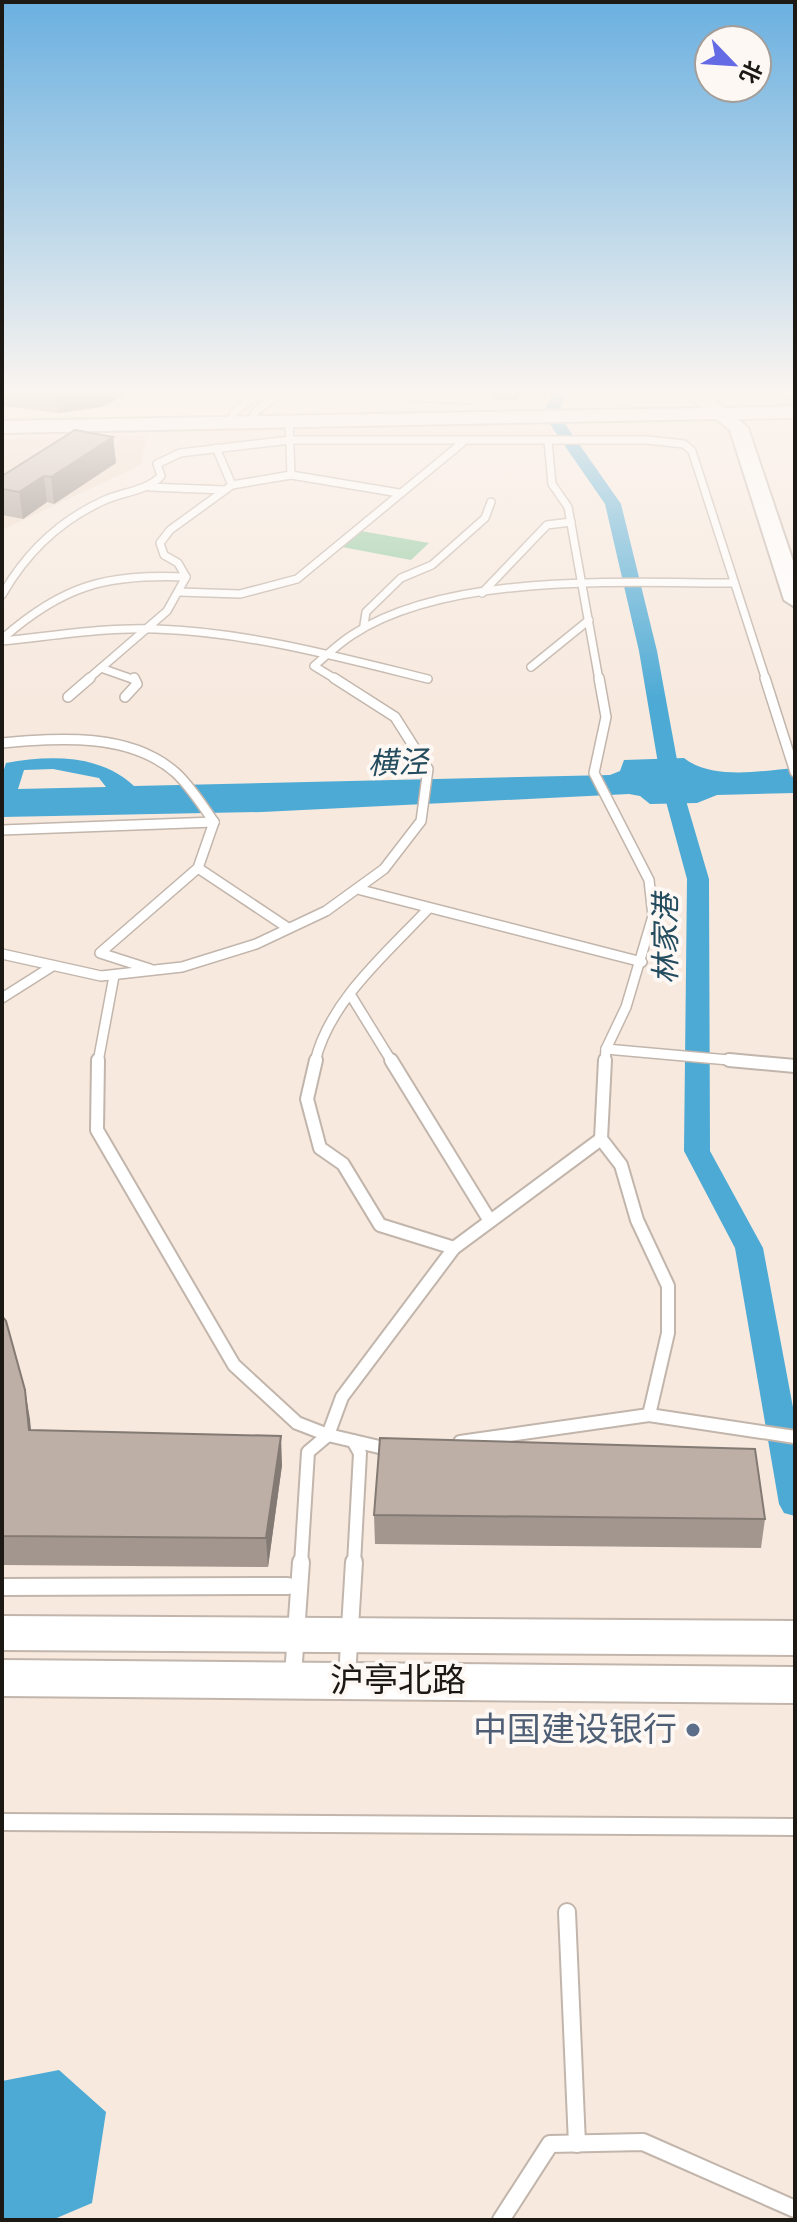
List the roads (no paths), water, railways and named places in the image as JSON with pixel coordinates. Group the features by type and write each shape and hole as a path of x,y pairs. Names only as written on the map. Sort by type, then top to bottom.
{"street":[{"path":"762,493 783,551 795,600"},
{"name":"沪亭北路","path":"2,1633 795,1638"},
{"name":"沪亭北路","path":"2,1678 795,1685"}],"lane":[{"path":"2,595 31,550 56,529 125,493"},
{"path":"186,577 178,563 164,555 160,543 170,530 220,493"},
{"path":"179,592 236,596 288,584 311,569 399,493"},
{"path":"558,493 568,507 606,717 594,773 649,880 653,916 642,962 606,1049 601,1139 621,1165 637,1220 668,1286 668,1333 649,1415"},
{"path":"705,493 794,770"},
{"path":"364,625 366,612 401,578 432,565 485,518 491,502"},
{"path":"482,594 547,525 571,522"},
{"path":"2,640 43,604 92,580 129,575 186,577"},
{"path":"68,697 167,611 186,577"},
{"path":"2,954 51,967 114,976 212,961 288,928 361,890 403,853 428,812 430,779 419,747 401,721 348,681 314,666 325,653 364,625 397,612 482,594 582,584 734,583"},
{"path":"531,667 589,620"},
{"path":"2,640 147,629 206,632 325,653 428,679"},
{"path":"101,668 134,678 137,684 125,697"},
{"path":"2,743 46,739 102,742 139,752 167,766 190,786 214,822"},
{"path":"2,830 214,822"},
{"path":"153,970 100,953 198,868 214,822"},
{"path":"198,868 288,928"},
{"path":"361,890 642,962"},
{"path":"429,908 350,994 319,1045 307,1099 320,1148 343,1164 380,1225 454,1248"},
{"path":"2,998 51,967"},
{"path":"114,976 97,1066 97,1130 234,1365 297,1423 353,1441 398,1451 413,1449"},
{"path":"350,994 490,1221"},
{"path":"606,1049 795,1066"},
{"path":"293,1681 308,1452 328,1435 342,1397 454,1248 601,1139"},
{"path":"445,1444 649,1415 743,1426 795,1437"},
{"path":"347,1681 360,1453 353,1441"},
{"path":"2,1587 288,1586"},
{"path":"2,1822 795,1827"},
{"path":"567,1912 577,2144"},
{"path":"501,2220 550,2144 643,2142 795,2209"}],"water":[{"path":"684,758 695,765 722,772 795,768 795,793 717,795 697,803 650,804 640,796 629,794 262,812 2,817 2,776 6,763 40,759 90,763 121,775 134,786 610,775 620,771 624,760","holes":["53,769 99,778 106,787 18,789 24,770"]},
{"path":"59,2070 106,2112 92,2203 52,2220 2,2220 2,2081"}],"waterway":[{"name":"林家港","path":"605,493 613,504 648,651 672,787 698,879 697,1151 749,1248 795,1504"}],"place":[{"name":"中国建设银行","path":"693,1730"}],"water label":[{"name":"横泾","path":"398,763"}]}
